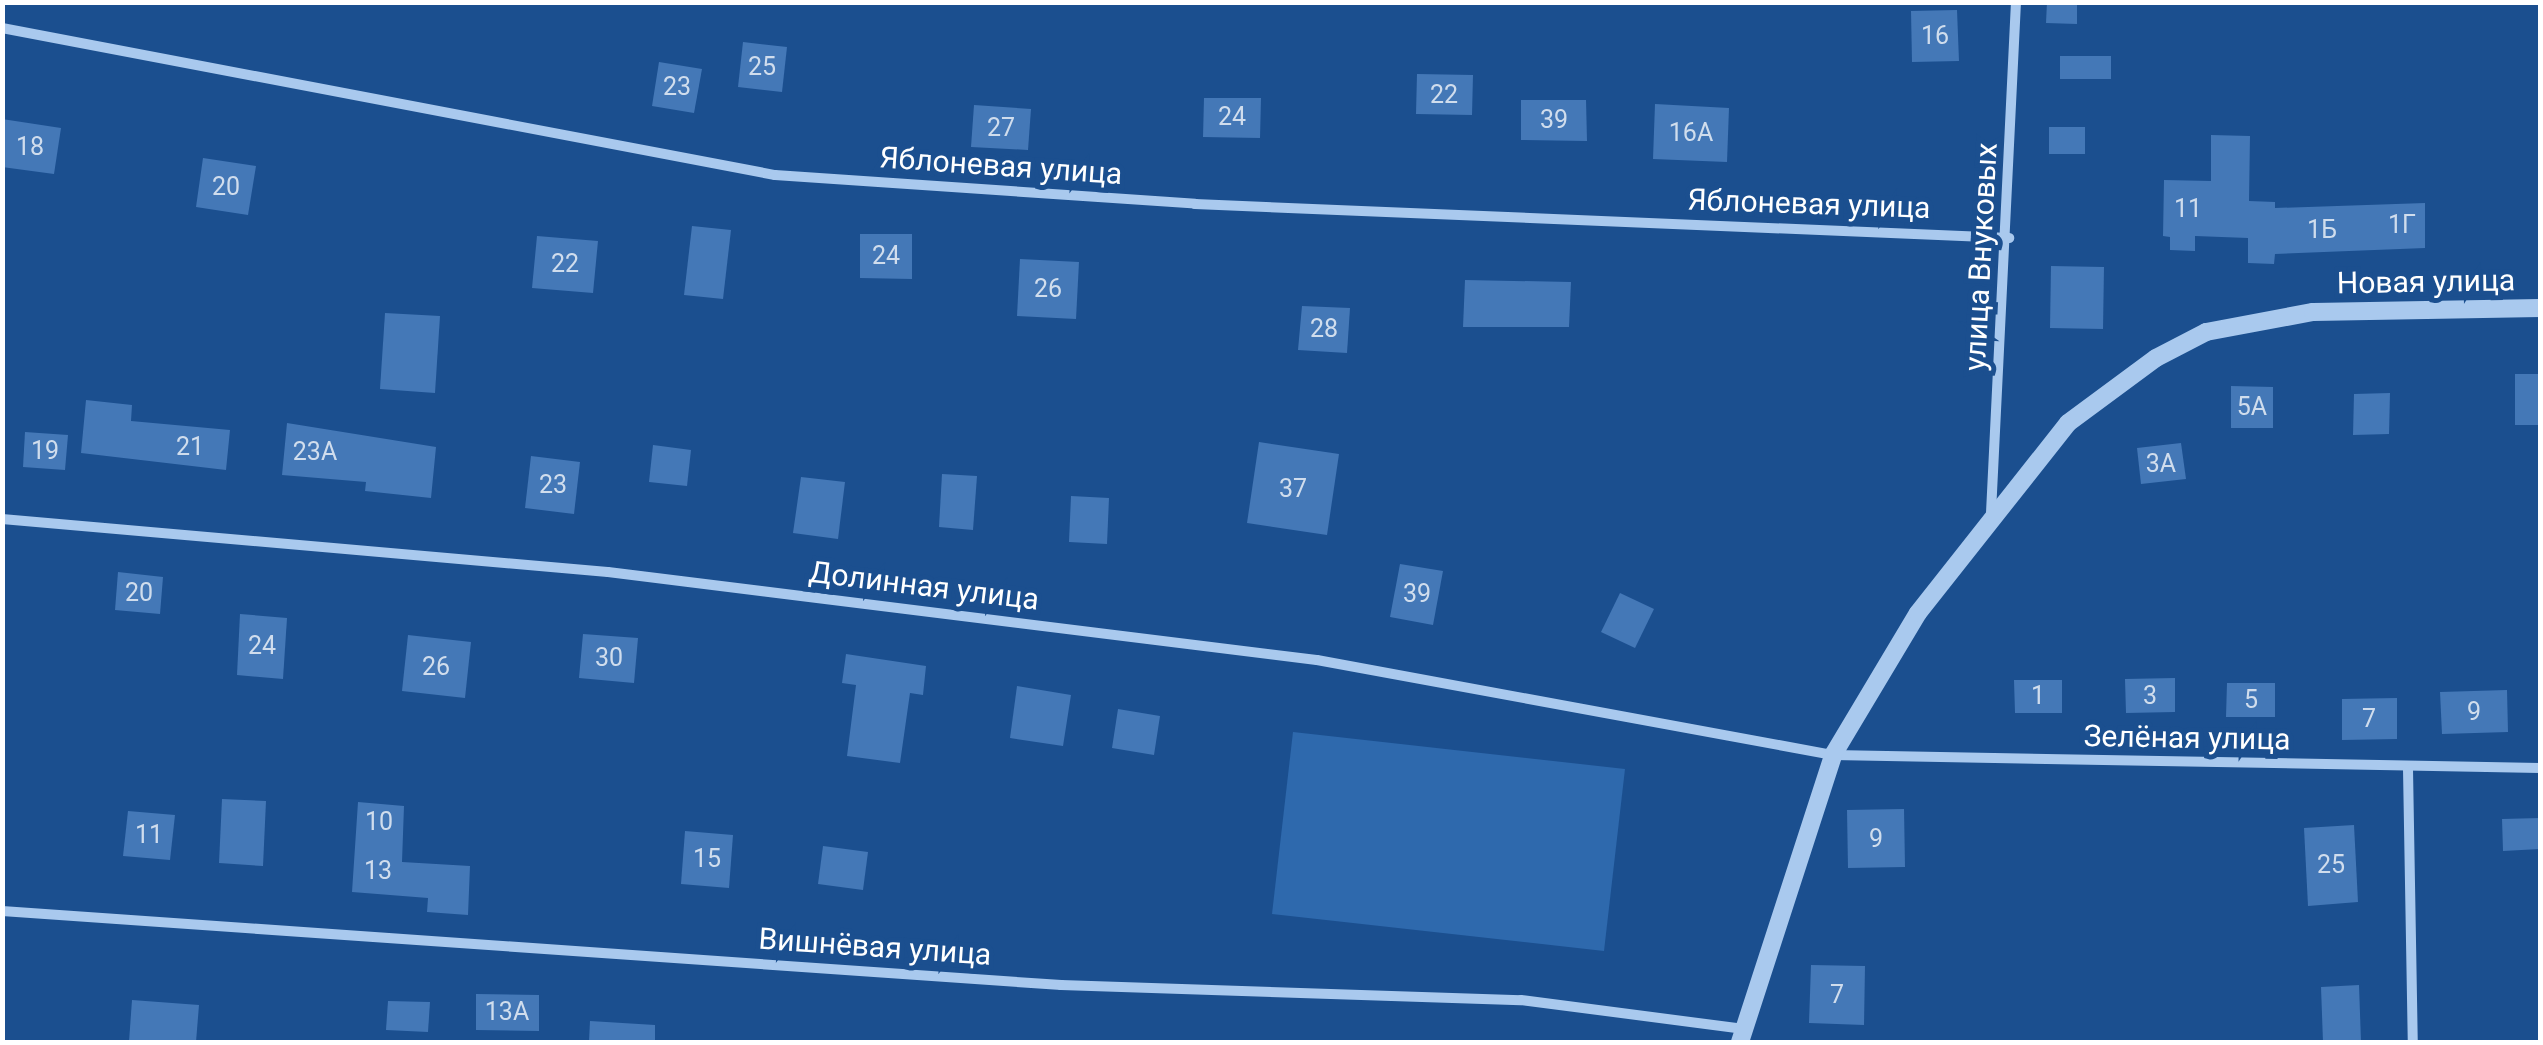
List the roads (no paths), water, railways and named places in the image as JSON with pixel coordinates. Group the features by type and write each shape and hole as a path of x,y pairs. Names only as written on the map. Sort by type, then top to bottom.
{"street":[{"name":"улица Внуковых","path":"1992,513 2009,238 2016,2"},
{"name":"Яблоневая улица","path":"2,28 488,126 775,175 1194,204 2009,238"},
{"name":"Новая улица","path":"1742,1036 1833,755 1918,613 1992,513 2068,424 2156,358 2206,332 2313,312 2540,308"},
{"name":"Долинная улица","path":"2,519 608,572 1316,660 1833,755"},
{"name":"Зелёная улица","path":"1833,755 2408,769 2540,768"},
{"path":"2408,769 2413,1042"},
{"name":"Вишнёвая улица","path":"2,911 1061,986 1521,1000 1742,1036"}]}
